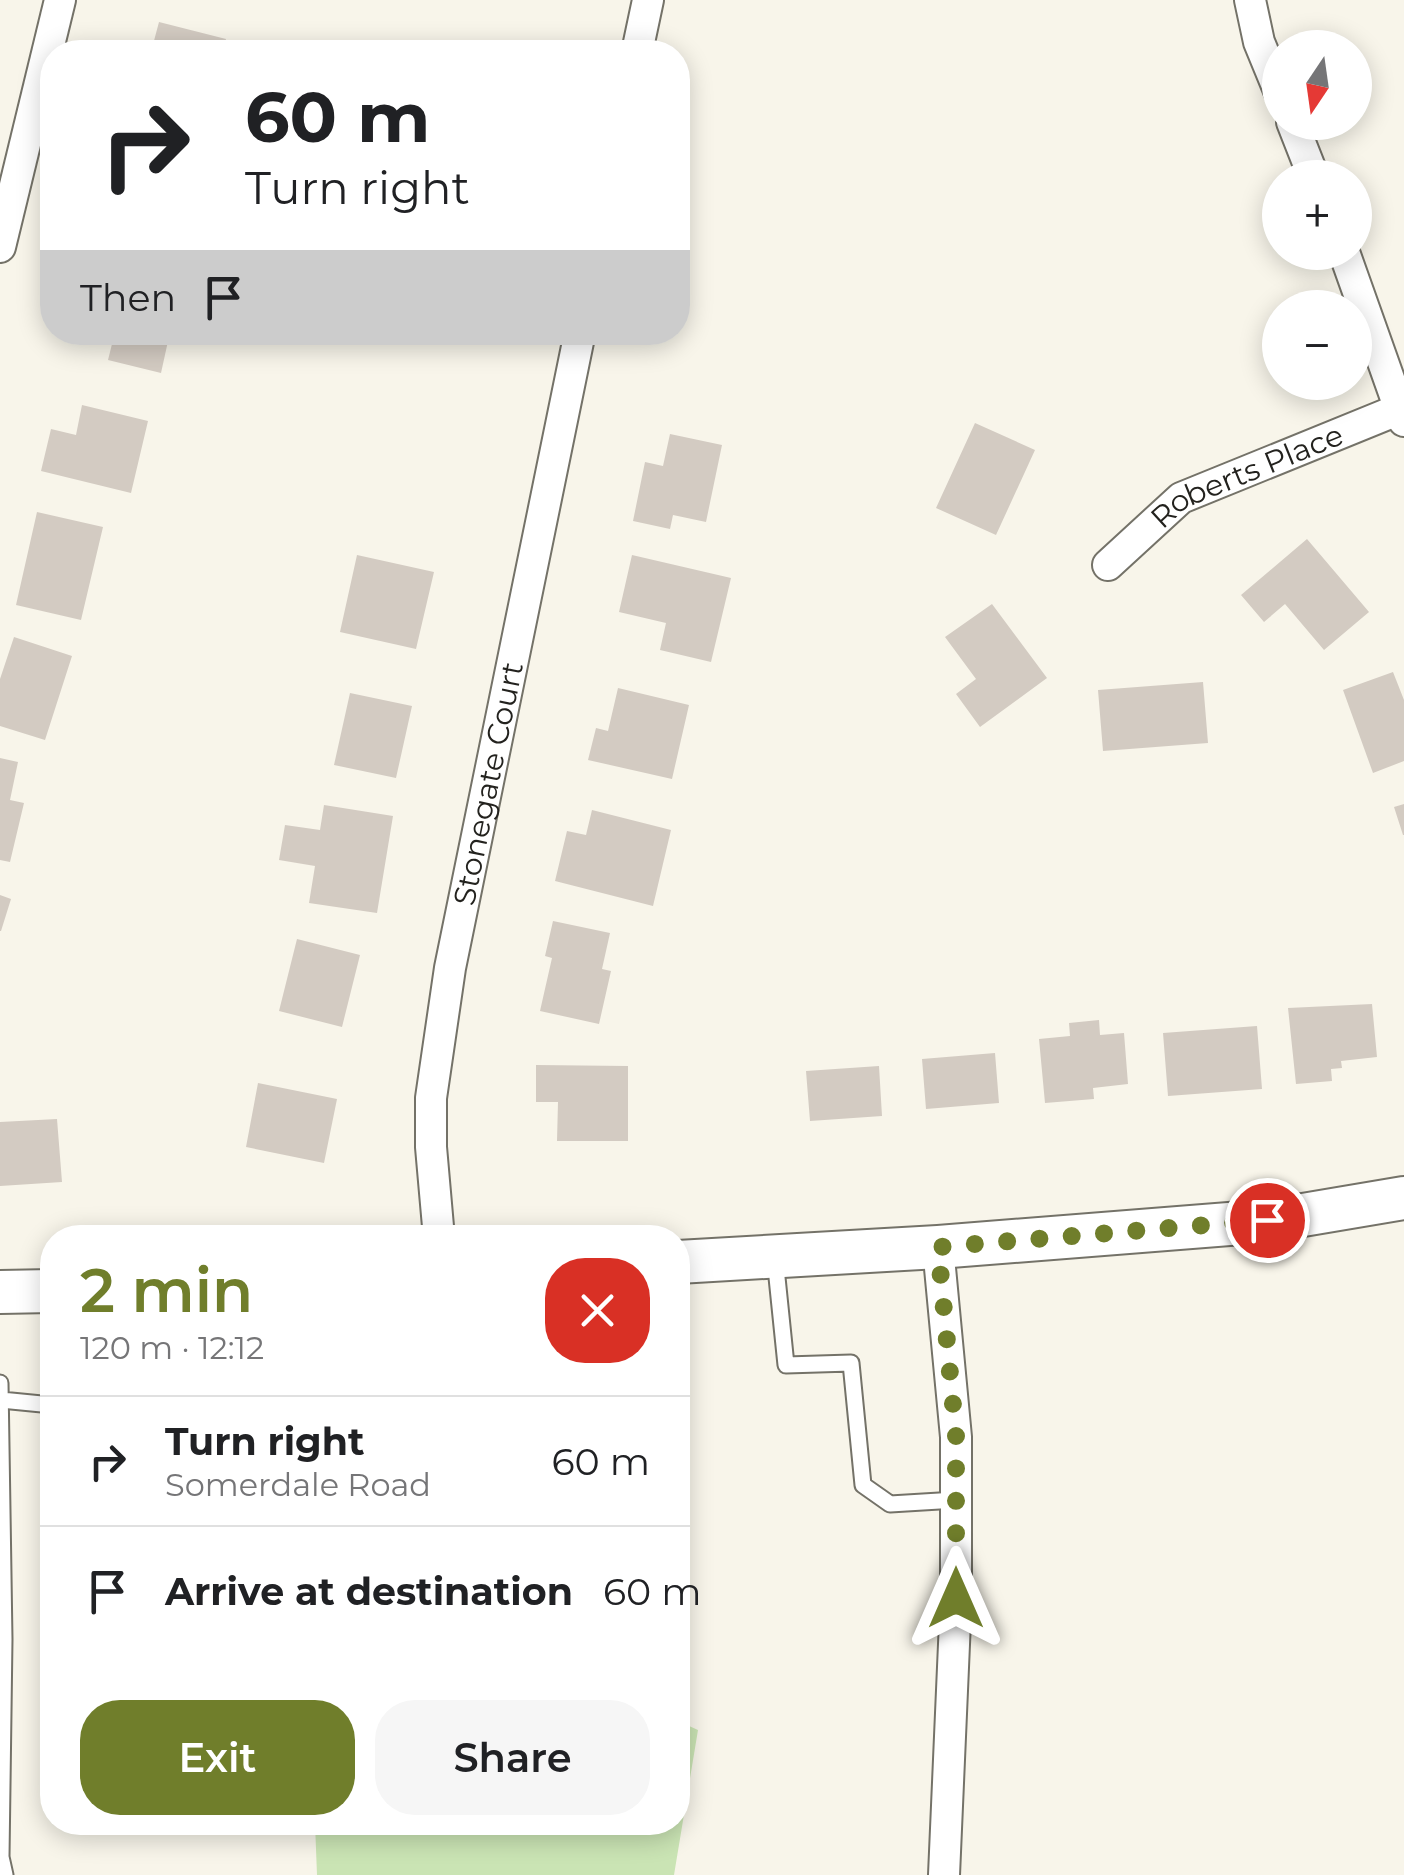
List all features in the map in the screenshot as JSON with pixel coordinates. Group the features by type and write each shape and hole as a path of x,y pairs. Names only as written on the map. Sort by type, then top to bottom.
{"main road":[{"path":"690,1262 938,1247 1267,1220 1404,1198"},
{"path":"0,1292 40,1291"}],"street":[{"path":"50,40 60,0"},
{"path":"640,40 648,0"},
{"path":"1250,0 1262,47"},
{"path":"0,247 40,82"},
{"path":"1350,270 1402,414"},
{"name":"Stonegate Court","path":"438,1225 431,1098 450,968 577,345"},
{"name":"Roberts Place","path":"1108,565 1181,498 1402,414"},
{"path":"938,1247 956,1436 956,1598 944,1875"}],"lane":[{"path":"775,1258 786,1365 851,1363 863,1484 890,1504 956,1500"},
{"path":"0,1383 4,1640 1,1856 6,1875"},
{"path":"1,1400 40,1405"}],"green space":[{"path":"690,1726 698,1730 690,1778"},
{"path":"315,1835 681,1835 674,1875 317,1875"}],"building":[{"path":"159,22 226,39 226,40 154,40"},
{"path":"112,345 167,345 161,373 108,360"},
{"path":"82,405 148,421 131,493 41,471 51,429 76,435"},
{"path":"975,423 1035,450 996,535 936,508"},
{"path":"670,434 722,445 706,522 673,515 670,529 633,521 645,462 663,466"},
{"path":"37,512 103,527 81,620 16,605"},
{"path":"1307,539 1369,612 1324,650 1285,604 1264,622 1241,595"},
{"path":"357,555 434,572 416,649 340,632"},
{"path":"632,555 731,578 711,662 660,650 666,623 619,612"},
{"path":"992,604 1047,678 980,727 956,694 976,679 945,637"},
{"path":"14,637 72,656 45,740 0,726 0,679"},
{"path":"1393,672 1404,700 1404,761 1373,773 1343,690"},
{"path":"1203,682 1208,743 1103,751 1098,690"},
{"path":"618,688 689,705 672,779 588,760 596,728 608,731"},
{"path":"350,693 412,706 396,778 334,765"},
{"path":"0,758 18,762 10,800 24,803 10,862 0,860"},
{"path":"1404,804 1404,835 1403,835 1394,807"},
{"path":"324,805 393,816 377,913 309,903 315,866 279,860 285,825 320,830"},
{"path":"592,810 671,830 653,906 555,881 567,831 586,835"},
{"path":"0,895 11,899 1,931 0,931"},
{"path":"553,921 610,933 602,969 611,971 599,1024 540,1011 552,958 545,956"},
{"path":"297,939 360,955 342,1027 279,1011"},
{"path":"1372,1004 1377,1057 1341,1061 1342,1068 1331,1069 1332,1081 1296,1084 1288,1008"},
{"path":"1099,1020 1100,1035 1124,1033 1128,1084 1093,1088 1094,1099 1045,1103 1039,1039 1070,1036 1069,1023"},
{"path":"1257,1026 1262,1089 1168,1096 1163,1033"},
{"path":"995,1053 999,1103 926,1109 922,1059"},
{"path":"536,1065 628,1066 628,1141 557,1141 558,1102 536,1102"},
{"path":"879,1066 882,1116 810,1121 806,1071"},
{"path":"258,1083 337,1099 324,1163 246,1147"},
{"path":"57,1119 62,1182 0,1186 0,1122"}],"route":[{"path":"956,1598 956,1436 938,1247 1267,1220"}]}
